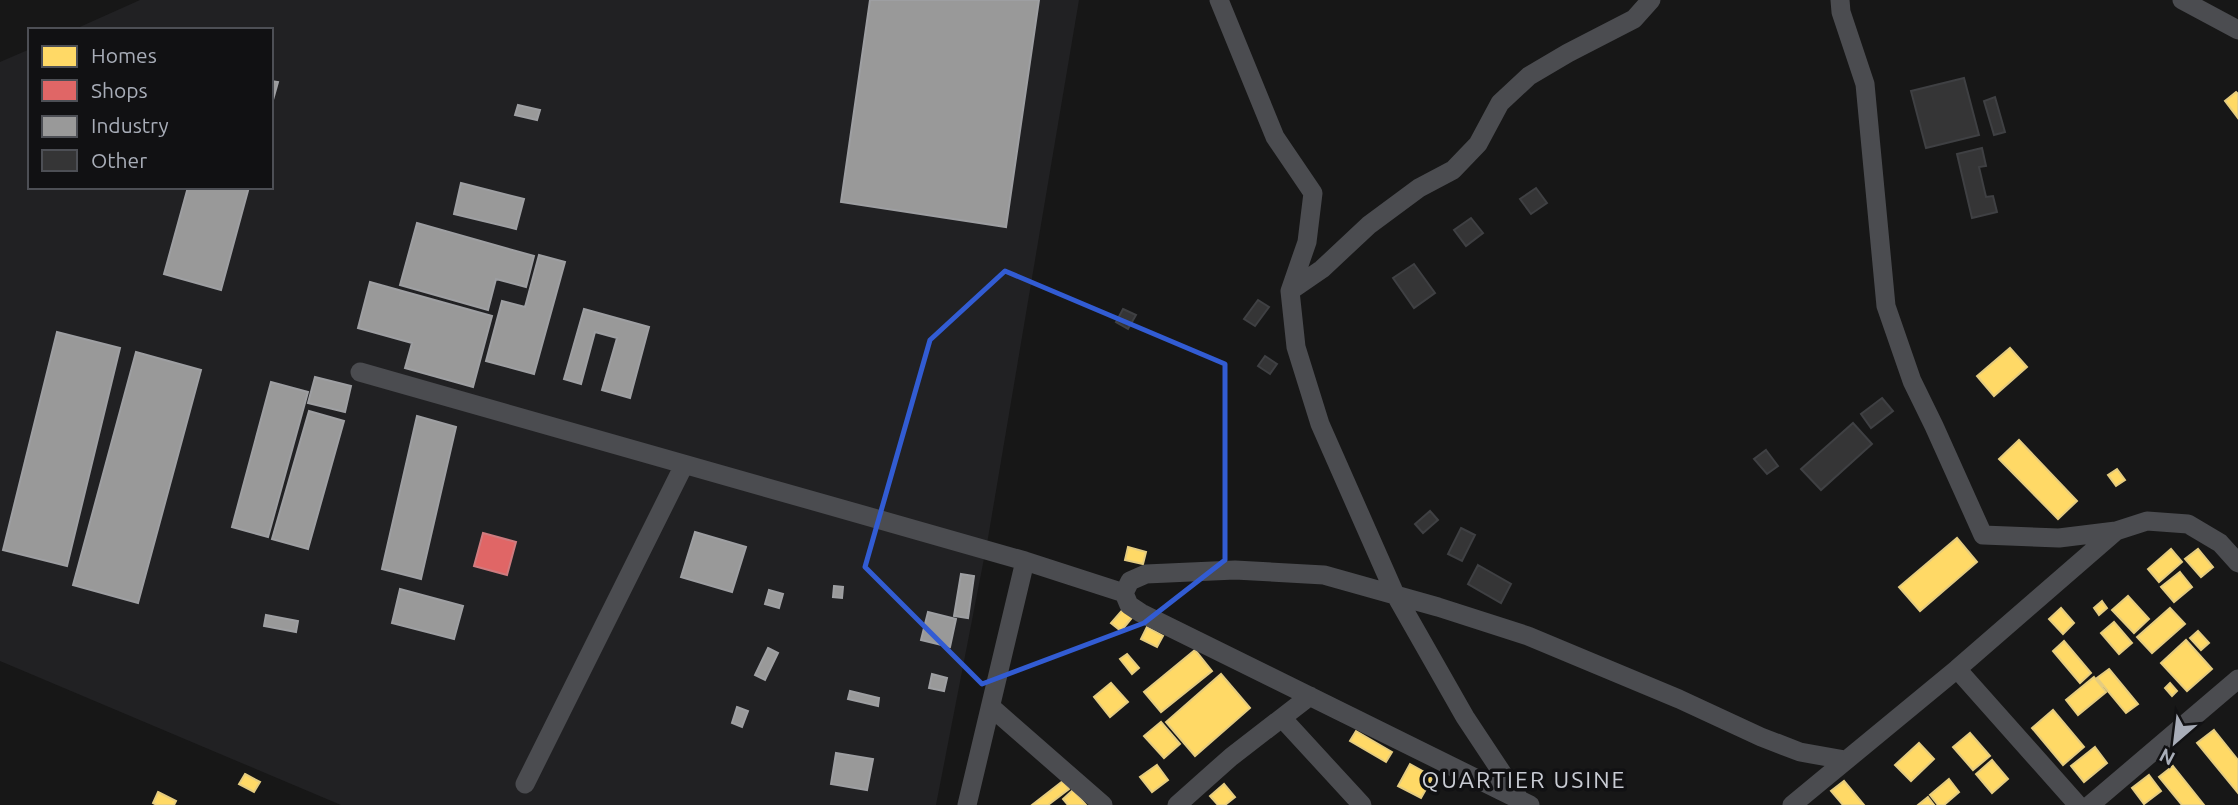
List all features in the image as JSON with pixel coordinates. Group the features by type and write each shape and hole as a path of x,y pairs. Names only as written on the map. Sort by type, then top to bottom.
{"street":[{"path":"1219,0 1275,136 1313,193 1307,242 1290,291 1296,347 1320,424 1395,594 1465,717 1525,802"},
{"path":"1290,291 1322,269 1369,225 1419,188 1453,170 1478,144 1500,103 1529,76 1634,19 1651,0"},
{"path":"1840,0 1841,12 1865,84 1886,306 1912,381 1983,535 2059,538 2116,531 2147,521 2188,524 2220,543 2238,563"},
{"path":"2182,0 2238,30"},
{"path":"360,372 1025,561 1124,593"},
{"path":"525,784 684,465"},
{"path":"1792,805 1957,669 2116,531"},
{"path":"967,805 1025,561"},
{"path":"1525,802 1141,613 1129,605 1124,593 1130,581 1146,574 1235,570 1324,575 1395,594 1528,636 1679,699 1761,737 1800,752 1845,760"},
{"path":"1957,669 2078,805"},
{"path":"2090,805 2238,679"},
{"path":"1177,805 1231,757 1310,696"},
{"path":"991,707 1103,805"},
{"path":"1282,718 1362,805"}],"highlighted area":[{"path":"1005,271 1225,364 1225,560 1144,623 982,684 865,567 930,340"}],"shaded area":[{"path":"140,0 1079,0 988,538 936,805 341,805 0,661 0,62 28,50 28,189 273,189 273,28 77,28"}],"building: Homes":[{"path":"2236,92 2238,94 2238,118 2225,101"},
{"path":"2010,348 2027,367 1994,396 1977,376"},
{"path":"2019,440 2077,501 2058,519 1999,459"},
{"path":"2117,469 2125,480 2116,486 2108,475"},
{"path":"1957,538 1977,562 1920,611 1899,587"},
{"path":"1128,547 1146,552 1143,564 1125,560"},
{"path":"2171,549 2182,562 2159,582 2148,569"},
{"path":"2198,549 2213,567 2201,577 2185,559"},
{"path":"2180,572 2192,587 2174,602 2161,587"},
{"path":"2128,596 2149,619 2134,633 2112,610"},
{"path":"2102,601 2107,608 2099,615 2094,608"},
{"path":"1126,606 1135,614 1121,631 1111,623"},
{"path":"2061,608 2074,623 2063,634 2049,619"},
{"path":"2170,608 2185,624 2152,653 2137,637"},
{"path":"2114,622 2132,643 2119,654 2101,633"},
{"path":"1147,627 1163,636 1157,647 1141,639"},
{"path":"2198,631 2209,643 2201,650 2190,638"},
{"path":"2186,640 2212,669 2187,691 2161,663"},
{"path":"2064,641 2091,673 2080,683 2053,651"},
{"path":"1195,650 1212,671 1161,712 1144,692"},
{"path":"1127,654 1139,668 1132,674 1120,659"},
{"path":"2109,669 2138,704 2126,713 2097,678"},
{"path":"1221,674 1250,708 1195,756 1166,722"},
{"path":"2094,677 2106,692 2078,715 2066,700"},
{"path":"1111,683 1128,702 1110,717 1094,697"},
{"path":"2170,683 2177,691 2172,696 2165,688"},
{"path":"2053,710 2084,747 2063,765 2032,728"},
{"path":"1161,722 1180,744 1164,758 1144,736"},
{"path":"2214,730 2238,760 2238,793 2197,743"},
{"path":"1356,731 1392,752 1386,762 1350,741"},
{"path":"1970,733 1990,756 1973,770 1953,747"},
{"path":"1919,743 1934,759 1911,781 1895,765"},
{"path":"2095,747 2107,763 2084,782 2071,766"},
{"path":"1992,760 2008,779 1992,793 1976,774"},
{"path":"1410,764 1433,777 1421,798 1398,786"},
{"path":"1157,765 1168,780 1152,792 1140,777"},
{"path":"2173,766 2204,805 2182,805 2159,777"},
{"path":"245,774 260,782 254,792 239,784"},
{"path":"2149,775 2161,791 2144,804 2132,788"},
{"path":"1949,779 1959,792 1944,805 1938,805 1930,795"},
{"path":"1063,781 1069,789 1048,805 1032,805"},
{"path":"1844,781 1864,805 1843,805 1831,791"},
{"path":"1224,784 1235,797 1225,805 1218,805 1210,796"},
{"path":"1073,790 1086,805 1068,805 1063,799"},
{"path":"158,792 176,801 174,805 153,803"},
{"path":"1928,797 1934,805 1918,805"}],"building: Shops":[{"path":"483,533 516,542 507,575 474,566"}],"building: Industry":[{"path":"870,0 1039,0 1006,227 841,202"},
{"path":"273,81 278,82 273,100"},
{"path":"518,105 540,110 537,120 515,115"},
{"path":"461,183 524,199 516,229 454,214"},
{"path":"187,189 248,189 221,290 164,274"},
{"path":"417,223 534,256 526,287 496,279 488,310 400,285"},
{"path":"539,255 565,262 534,374 486,361 502,301 525,307"},
{"path":"370,282 492,316 473,387 405,368 412,343 358,328"},
{"path":"584,309 649,327 630,398 602,390 617,338 595,332 581,384 564,379"},
{"path":"57,332 120,348 67,566 3,550"},
{"path":"136,352 201,370 138,603 73,585"},
{"path":"315,377 351,386 345,412 308,403"},
{"path":"271,382 308,392 268,537 232,527"},
{"path":"309,411 344,421 308,549 272,539"},
{"path":"417,416 456,427 421,579 382,569"},
{"path":"695,532 746,547 732,592 681,577"},
{"path":"961,574 974,576 968,618 954,616"},
{"path":"834,586 843,587 842,598 833,597"},
{"path":"400,589 463,606 454,639 392,623"},
{"path":"769,590 783,594 779,608 765,604"},
{"path":"928,612 956,619 950,647 921,640"},
{"path":"266,615 298,621 296,632 264,626"},
{"path":"768,648 778,653 765,680 755,675"},
{"path":"932,674 947,678 944,691 929,688"},
{"path":"850,691 879,698 878,706 848,699"},
{"path":"737,707 748,711 742,727 732,723"},
{"path":"836,753 873,759 867,790 831,784"}],"building: Other":[{"path":"1964,78 1979,135 1926,148 1911,91"},
{"path":"1995,97 2005,132 1994,135 1984,101"},
{"path":"1982,148 1986,166 1979,167 1986,197 1993,196 1997,212 1972,218 1957,154"},
{"path":"1536,188 1547,203 1531,214 1520,199"},
{"path":"1471,218 1483,233 1466,246 1454,230"},
{"path":"1414,264 1435,293 1414,308 1393,278"},
{"path":"1258,300 1269,307 1255,326 1244,319"},
{"path":"1123,309 1136,315 1128,329 1116,322"},
{"path":"1265,356 1277,364 1270,374 1258,366"},
{"path":"1882,398 1893,411 1871,428 1861,414"},
{"path":"1853,423 1872,444 1821,490 1801,469"},
{"path":"1766,450 1778,466 1767,474 1754,459"},
{"path":"1430,511 1438,520 1423,533 1415,524"},
{"path":"1461,528 1475,535 1462,561 1448,554"},
{"path":"1478,565 1511,584 1501,603 1468,584"}],"district":[{"name":"QUARTIER USINE","path":"1524,780"}]}
